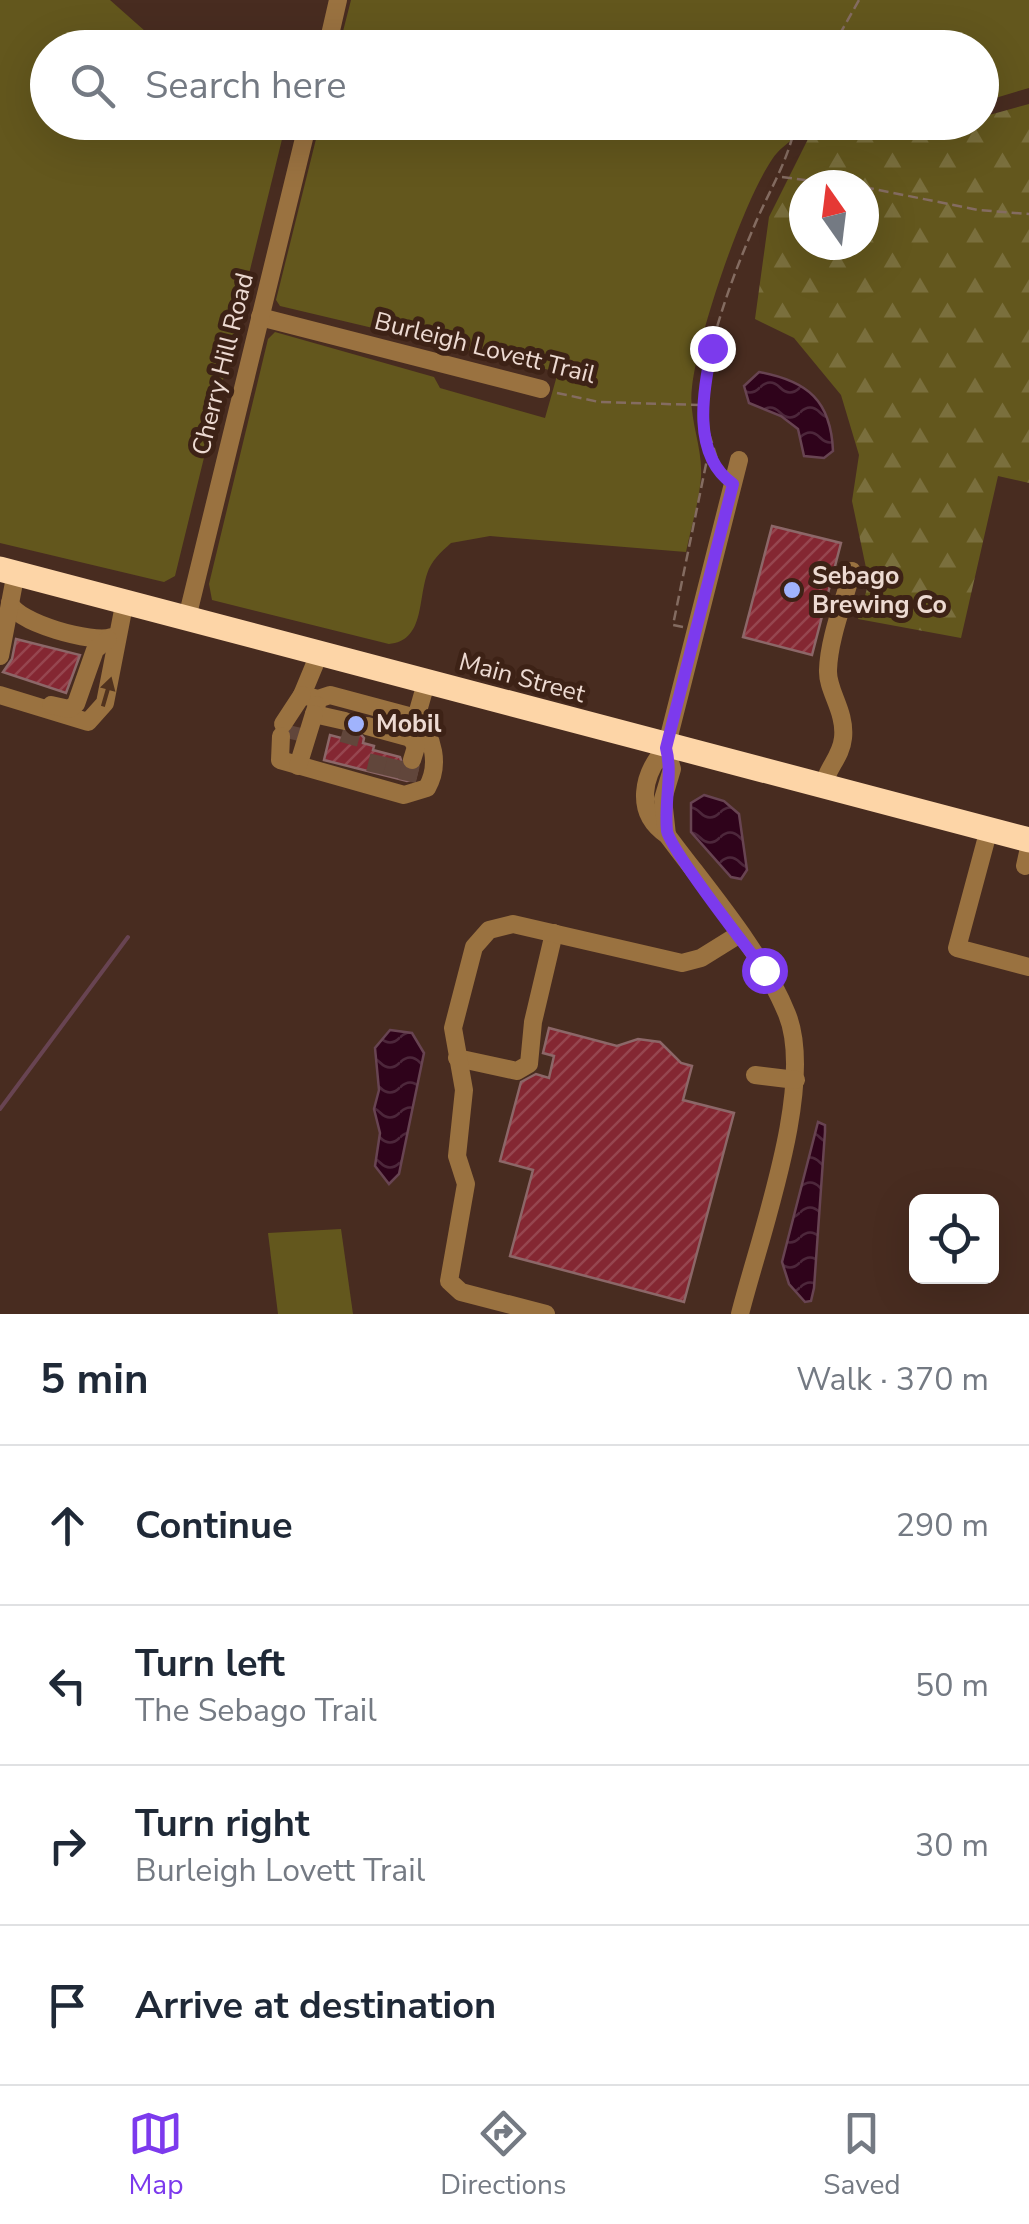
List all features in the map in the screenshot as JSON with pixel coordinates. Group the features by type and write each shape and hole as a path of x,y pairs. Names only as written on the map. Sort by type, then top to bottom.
{"highway":[{"name":"Main Street","path":"8,571 666,748 1029,840"}],"street":[{"path":"330,30 338,0"},
{"name":"Cherry Hill Road","path":"187,618 304,140"},
{"name":"Burleigh Lovett Trail","path":"260,317 542,389"},
{"path":"739,460 666,748 672,769 664,799 667,834 738,935 787,1014 796,1050 796,1080 740,1314"},
{"path":"0,656 10,603 8,571"},
{"path":"834,789 847,778 840,758 844,725 828,670 852,571"},
{"path":"0,684 69,709 80,700 95,650 112,636 125,600"},
{"path":"10,603 21,618 112,636"},
{"path":"0,631 10,603"},
{"path":"0,696 88,722 106,703 117,657 112,636"},
{"path":"319,654 325,713"},
{"path":"387,734 416,718 426,683"},
{"path":"298,766 325,713 330,696 416,718 434,743 432,779 427,788 389,784 298,766 280,760 287,732 325,713"},
{"path":"387,734 416,747 397,756 387,734"},
{"path":"989,830 958,948 1029,967"},
{"path":"546,1314 461,1292 449,1280 466,1184 456,1156 464,1090 453,1028 478,940 505,924 682,963 701,958 738,935"},
{"path":"457,1058 517,1071 529,1064 533,1022 554,933"},
{"path":"755,1074 796,1080"}],"path":[{"path":"842,30 859,0"},
{"path":"733,484 722,472 710,445 700,406 712,348 742,255 780,177 791,140"},
{"path":"780,177 789,178"},
{"path":"879,191 978,210 1029,214"},
{"name":"Burleigh Lovett Trail","path":"542,389 599,402 700,406"},
{"path":"689,628 673,625 710,445"}],"green space":[{"path":"0,0 110,0 144,30 30,30 30,140 282,140 175,576 164,582 0,543"},
{"path":"351,0 1029,0 1029,88 999,97 999,30 343,30"},
{"path":"1029,104 1029,483 998,476 961,638 858,619 869,582 852,501 859,455 841,395 794,338 755,319 769,217 789,177 789,260 879,260 879,170 792,170 808,140 999,140 999,112"},
{"path":"316,140 792,140 773,158 749,204 712,303 696,364 692,410 701,477 686,552 490,536 451,543 429,569 414,628 400,641 389,644 212,600 209,584 268,339 275,332 434,377 440,388 545,418 558,372 280,306 276,300"},
{"path":"341,1229 353,1314 278,1314 268,1233"}],"water":[{"path":"759,372 791,381 814,396 827,419 833,451 824,458 804,456 798,429 781,416 749,403 744,386"},
{"path":"704,795 724,801 739,814 747,870 741,879 731,877 691,832 691,803"},
{"path":"390,1030 412,1033 424,1053 399,1174 389,1184 375,1166 380,1133 374,1109 379,1090 375,1048"},
{"path":"818,1122 825,1125 825,1132 814,1288 811,1301 805,1302 789,1284 782,1262"}],"building":[{"name":"Sebago Brewing Co","path":"772,526 841,543 812,655 743,637"},
{"path":"16,639 80,655 66,693 3,672 12,659"},
{"path":"355,728 364,738 363,743 374,746 373,750 400,757 404,769 417,771 415,779 407,781 324,760 330,735 341,738"},
{"path":"549,1028 617,1046 638,1039 660,1042 681,1063 692,1066 683,1100 734,1113 684,1302 510,1256 533,1170 500,1161 521,1082 536,1074 549,1078 554,1056 543,1053"}],"waterway":[{"path":"0,1109 128,937"}],"tunnel":[{"path":"290,739 293,726"},
{"path":"342,733 364,739"},
{"path":"375,773 380,752"},
{"path":"392,777 397,756"},
{"path":"407,781 412,760"}],"place":[{"name":"Sebago Brewing Co","path":"792,590"},
{"name":"Mobil","path":"356,724"}],"route":[{"path":"712,348 700,406 712,452 733,484 666,748 672,769 664,810 667,834 764,970"}]}
